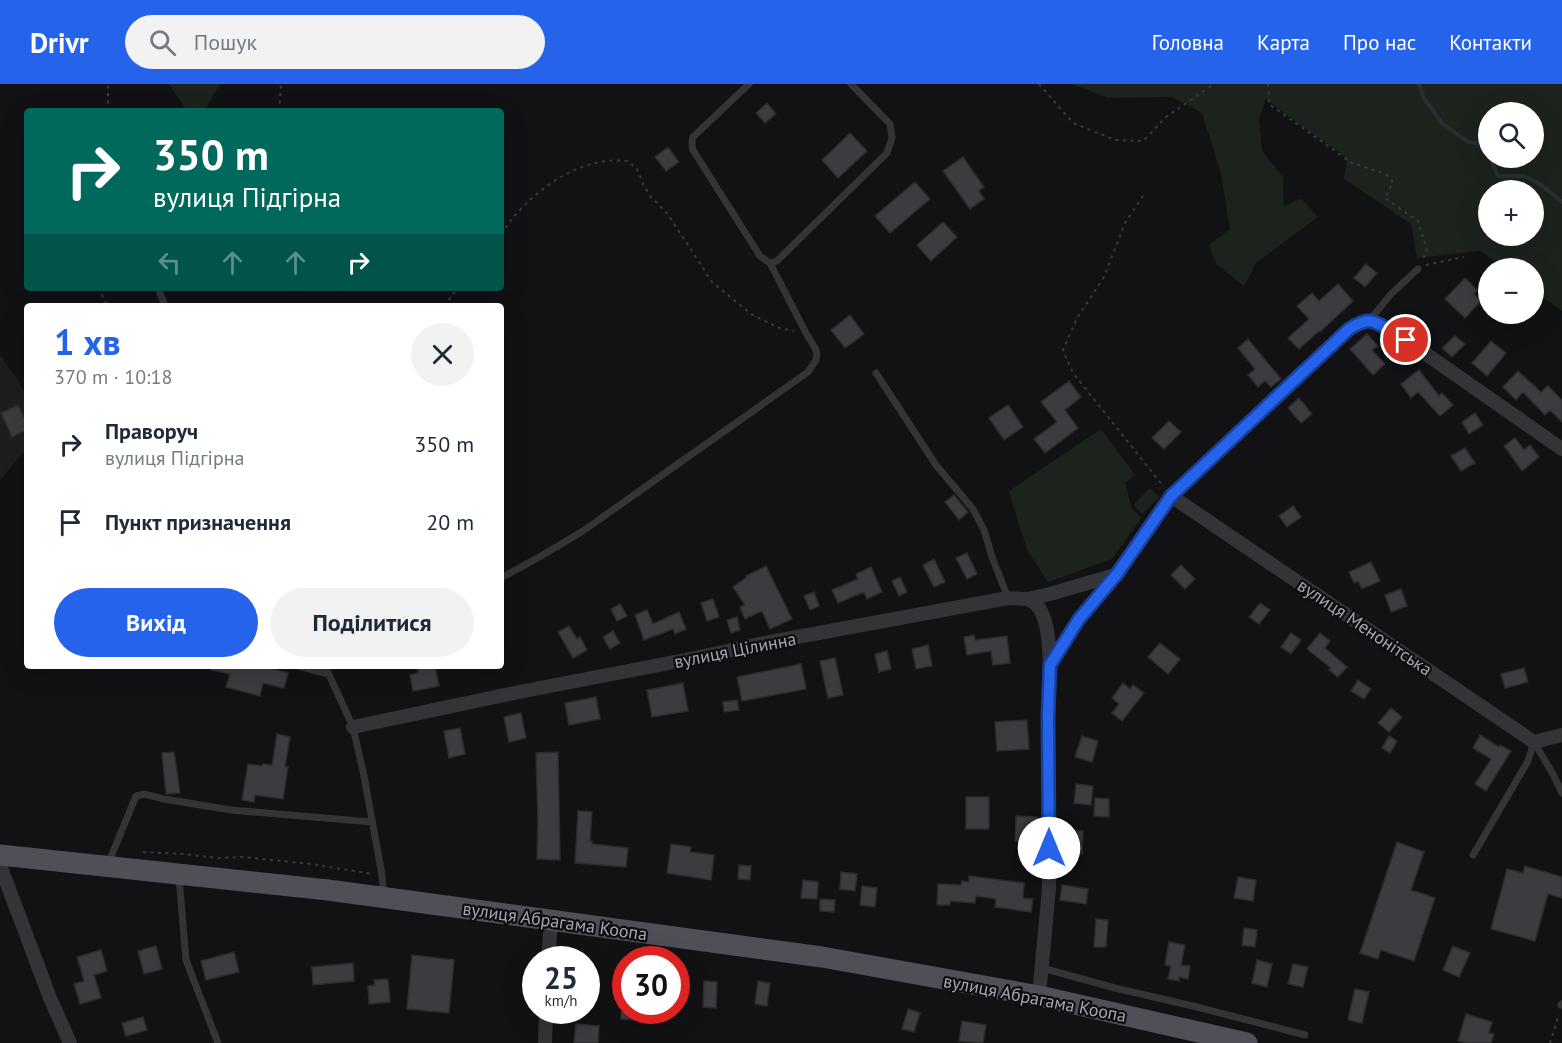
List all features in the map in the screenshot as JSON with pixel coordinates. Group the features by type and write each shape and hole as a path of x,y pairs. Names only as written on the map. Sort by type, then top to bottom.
{"main road":[{"name":"вулиця Абрагама Коопа","path":"0,855 111,858 179,874 328,890 822,957 1039,996 1247,1043"}],"street":[{"path":"1050,665 1079,619 1117,574 1171,496 1349,329 1359,323 1368,321 1406,340 1562,449"},
{"name":"вулиця Менонітська","path":"1171,496 1534,742"},
{"name":"вулиця Цілинна","path":"353,728 770,642 1008,598 1027,599 1093,583 1117,574"},
{"path":"1027,599 1035,603 1048,631 1050,665 1048,888 1039,996"},
{"path":"1534,742 1562,735"},
{"path":"0,865 50,998 70,1043"},
{"path":"549,946 552,921"},
{"path":"545,1043 546,1024"}],"lane":[{"path":"504,576 583,531 813,367 817,354 815,348 770,263 760,256 693,150 691,142 693,137 749,84"},
{"path":"770,263 777,261 887,153 892,138 890,124 851,84"},
{"path":"1368,321 1418,268"},
{"path":"876,374 936,465 974,509 984,530 1008,598"},
{"path":"326,670 353,728 364,776 384,898"},
{"path":"1534,742 1562,793"},
{"path":"1473,855 1528,761 1534,742"},
{"path":"111,858 136,796 144,794 164,800 231,810 372,822"},
{"path":"179,874 186,960 218,1043"},
{"path":"1042,968 1305,1035"}],"path":[{"path":"108,84 108,108"},
{"path":"279,108 281,84"},
{"path":"1039,84 1073,123 1115,140 1143,141 1166,117 1214,84"},
{"path":"1268,84 1269,104 1352,164 1386,174 1393,182 1385,198 1418,221 1427,250 1418,268"},
{"path":"504,230 518,212 550,184 582,167 599,162 628,161 637,169 644,186 667,213 712,282 751,314 779,328 806,333"},
{"path":"1143,196 1125,223 1104,277 1077,318 1063,350 1073,373 1171,496"},
{"path":"1418,268 1464,257"},
{"path":"446,303 456,291"},
{"path":"111,858 243,857 382,875"},
{"path":"1550,1043 1562,1005"}],"shaded area":[{"path":"169,84 220,84 206,108 185,108"},
{"path":"1072,84 1562,84 1562,311 1544,298 1544,258 1490,258 1480,251 1417,258 1411,224 1344,179 1347,158 1266,98 1259,119 1262,151 1283,177 1284,207 1301,198 1318,217 1256,263 1244,286 1216,264 1209,245 1230,229 1221,174 1202,113 1172,97 1108,98"},
{"path":"0,355 24,391 24,452 0,480"},
{"path":"1101,429 1135,475 1125,483 1132,509 1142,517 1112,559 1048,582 1027,550 1009,491"},
{"path":"1150,488 1159,497 1143,514 1133,505"}],"building":[{"path":"767,103 776,114 765,123 756,113"},
{"path":"850,133 867,151 838,178 822,160"},
{"path":"668,147 679,162 666,171 655,157"},
{"path":"963,157 984,187 979,191 984,199 970,209 943,171"},
{"path":"915,182 930,199 890,233 875,216"},
{"path":"943,222 957,237 931,261 917,245"},
{"path":"1366,264 1377,273 1365,287 1354,278"},
{"path":"1465,278 1477,290 1474,294 1478,298 1478,304 1465,318 1445,299"},
{"path":"1338,284 1353,301 1299,349 1288,338 1309,319 1297,306 1312,293 1319,301"},
{"path":"850,315 864,334 845,348 831,330"},
{"path":"1367,334 1378,346 1372,350 1385,364 1373,375 1350,349"},
{"path":"1455,336 1465,344 1452,357 1442,348"},
{"path":"1248,339 1281,379 1271,387 1265,381 1258,387 1248,375 1255,369 1238,348"},
{"path":"1491,341 1506,353 1487,376 1472,363"},
{"path":"1419,370 1439,396 1442,393 1453,405 1440,416 1418,392 1411,398 1401,384"},
{"path":"1518,371 1541,392 1548,386 1562,400 1562,422 1550,410 1545,415 1523,392 1516,400 1503,387"},
{"path":"1069,381 1081,397 1065,410 1078,428 1045,453 1034,439 1057,422 1041,402"},
{"path":"1299,398 1312,414 1301,423 1288,408"},
{"path":"18,405 24,417 24,431 12,437 1,413"},
{"path":"1008,405 1023,427 1004,440 989,418"},
{"path":"1475,413 1483,425 1469,434 1462,422"},
{"path":"1169,421 1181,432 1164,449 1152,438"},
{"path":"1515,438 1524,450 1530,445 1539,457 1522,471 1504,446"},
{"path":"1465,448 1475,463 1461,471 1451,456"},
{"path":"954,495 968,512 959,520 945,502"},
{"path":"1293,506 1301,517 1287,527 1279,516"},
{"path":"967,553 977,574 967,579 956,558"},
{"path":"934,559 945,582 934,587 923,565"},
{"path":"1371,562 1380,581 1362,589 1358,581 1354,583 1349,572"},
{"path":"1181,565 1195,579 1185,589 1171,575"},
{"path":"766,566 792,619 770,629 762,611 745,619 740,607 745,605 733,587 746,576"},
{"path":"871,567 882,592 867,599 864,592 838,603 832,590 858,579 856,574"},
{"path":"900,577 907,592 899,596 892,581"},
{"path":"1401,589 1407,606 1391,612 1385,595"},
{"path":"814,592 819,606 810,610 804,596"},
{"path":"713,599 719,617 707,621 701,603"},
{"path":"1260,603 1270,610 1259,624 1249,617"},
{"path":"620,604 627,616 617,621 611,609"},
{"path":"647,610 653,624 679,612 686,629 675,634 673,629 644,640 635,615"},
{"path":"737,617 740,630 731,633 727,620"},
{"path":"569,626 577,639 580,637 587,650 573,658 558,632"},
{"path":"613,631 620,643 610,649 603,637"},
{"path":"1291,633 1301,640 1291,654 1281,647"},
{"path":"1320,633 1330,641 1325,648 1347,667 1338,677 1329,670 1331,668 1307,649"},
{"path":"974,635 975,640 1007,636 1010,663 993,665 991,651 967,655 964,637"},
{"path":"1160,643 1180,659 1168,674 1148,657"},
{"path":"928,645 932,666 916,669 912,649"},
{"path":"887,651 891,669 879,672 875,654"},
{"path":"835,658 843,695 828,698 820,661"},
{"path":"801,664 806,689 742,701 737,677"},
{"path":"1524,668 1528,682 1505,688 1501,674"},
{"path":"273,669 288,673 284,688 263,683 260,696 226,687 230,674 211,670"},
{"path":"417,669 436,669 439,686 413,691 410,675 418,673"},
{"path":"1358,680 1371,689 1364,699 1351,691"},
{"path":"683,683 688,711 652,717 647,690"},
{"path":"1123,683 1130,689 1133,685 1144,693 1122,721 1112,713 1119,704 1112,698"},
{"path":"596,697 600,719 569,725 565,703"},
{"path":"737,700 739,710 724,712 723,702"},
{"path":"1391,708 1402,717 1389,732 1378,723"},
{"path":"521,713 526,738 509,742 504,717"},
{"path":"1027,720 1029,749 997,751 995,722"},
{"path":"460,728 465,754 449,758 444,731"},
{"path":"277,734 290,737 283,799 255,795 254,802 242,800 248,764 272,765"},
{"path":"1480,735 1499,747 1500,745 1511,751 1486,791 1475,784 1491,759 1473,748"},
{"path":"1082,736 1098,741 1092,762 1075,757"},
{"path":"1389,736 1397,741 1390,753 1382,748"},
{"path":"174,752 180,793 166,794 162,753"},
{"path":"558,752 560,860 537,859 536,753"},
{"path":"1076,784 1093,786 1091,805 1074,803"},
{"path":"966,797 989,797 989,829 966,829"},
{"path":"1095,798 1109,799 1109,817 1094,816"},
{"path":"578,811 592,812 590,841 592,844 628,848 626,867 575,863"},
{"path":"1016,816 1038,817 1037,842 1015,841"},
{"path":"1060,830 1083,831 1082,854 1059,852"},
{"path":"1397,842 1424,852 1411,890 1435,898 1414,961 1381,950 1378,959 1360,953"},
{"path":"671,844 691,847 690,852 714,855 711,880 667,873"},
{"path":"739,865 751,866 750,880 738,879"},
{"path":"1525,866 1562,877 1562,898 1548,894 1535,941 1491,929 1507,869 1523,873"},
{"path":"841,872 857,874 855,891 840,889"},
{"path":"969,876 1024,883 1023,898 1033,899 1031,912 995,907 996,899 976,896 975,903 950,901 950,905 937,905 938,884 961,885 962,881 969,882"},
{"path":"1238,877 1256,880 1253,901 1234,898"},
{"path":"803,880 818,882 817,899 801,898"},
{"path":"1062,885 1088,889 1086,904 1060,900"},
{"path":"862,886 877,888 875,907 860,905"},
{"path":"820,899 835,900 834,912 820,911"},
{"path":"1096,919 1108,920 1106,947 1094,947"},
{"path":"1244,928 1257,930 1255,947 1242,945"},
{"path":"1169,942 1185,945 1181,965 1190,966 1188,979 1179,977 1179,981 1168,979 1171,966 1165,965"},
{"path":"156,946 162,969 144,974 138,951"},
{"path":"1453,946 1470,953 1459,977 1443,970"},
{"path":"101,950 107,971 94,975 101,998 80,1004 74,984 84,981 77,957"},
{"path":"234,952 239,972 206,980 201,961"},
{"path":"412,955 454,960 449,1013 407,1009"},
{"path":"1257,960 1272,964 1267,987 1252,983"},
{"path":"353,963 354,981 313,985 312,967"},
{"path":"1293,964 1308,967 1303,987 1288,984"},
{"path":"388,979 390,1002 369,1004 368,986 375,985 374,980"},
{"path":"704,981 717,982 716,1008 703,1007"},
{"path":"758,981 770,983 767,1006 755,1004"},
{"path":"1355,989 1369,992 1362,1023 1348,1020"},
{"path":"908,1009 920,1013 914,1032 902,1029"},
{"path":"1466,1014 1492,1022 1489,1033 1494,1034 1491,1043 1458,1041"},
{"path":"143,1017 147,1030 126,1036 122,1023"},
{"path":"962,1021 986,1025 983,1043 959,1041"},
{"path":"576,1024 599,1026 598,1043 574,1043"}],"waterway":[{"path":"1419,84 1424,98 1442,123 1468,142 1478,143"},
{"path":"1494,168 1498,176 1524,176 1540,184 1562,202"}],"route":[{"path":"1049,848 1050,665 1079,619 1117,574 1171,496 1349,329 1368,321 1406,340"}]}
